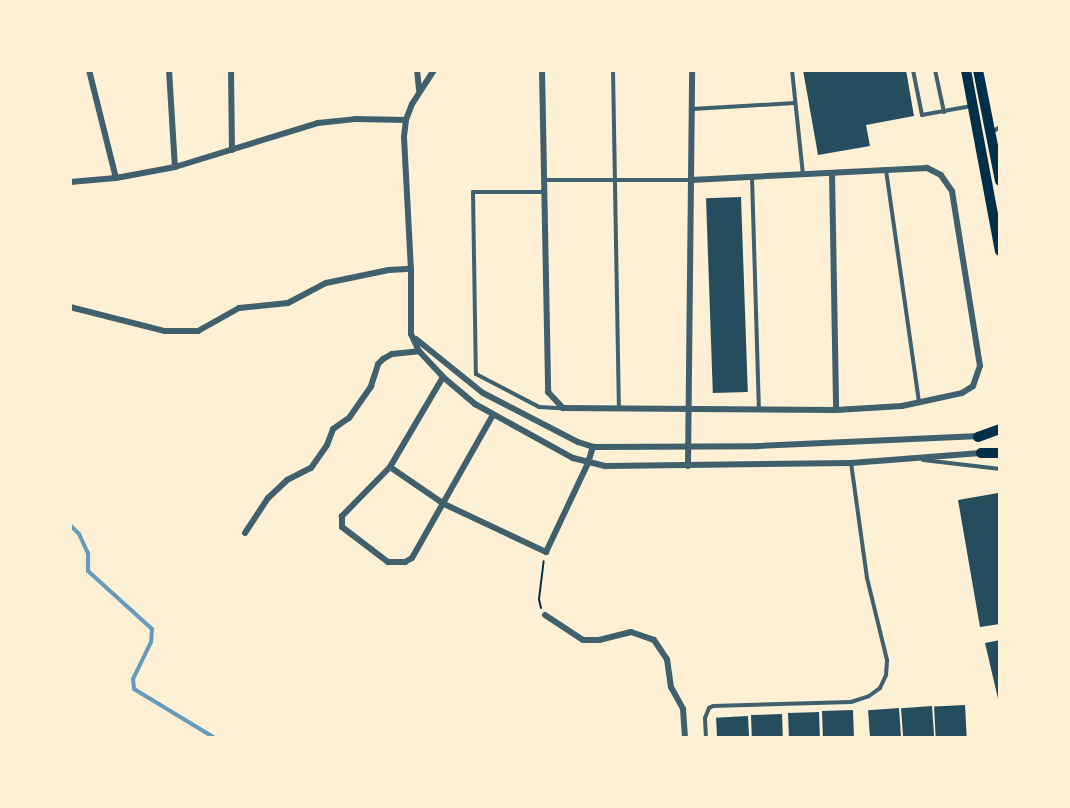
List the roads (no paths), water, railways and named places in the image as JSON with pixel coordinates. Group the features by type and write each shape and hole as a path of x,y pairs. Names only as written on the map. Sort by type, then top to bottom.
{"main road":[{"path":"966,70 999,259"},
{"path":"978,70 999,181"},
{"path":"978,436 999,430"},
{"path":"981,453 999,451"}],"street":[{"path":"89,70 117,178"},
{"path":"169,70 175,167"},
{"path":"231,70 232,150"},
{"path":"417,70 419,91"},
{"path":"434,70 419,91 406,120 404,157 411,269 411,334 419,351 442,377 494,415 539,441 588,463 688,466 851,463 920,460 981,453"},
{"path":"542,70 548,392 563,408 836,410 902,406 962,393 973,386 980,366 952,191 941,176 927,168 691,180"},
{"path":"688,466 692,70"},
{"path":"70,182 117,178 175,167 318,123 355,119 406,120"},
{"path":"832,173 836,410"},
{"path":"70,307 165,330 181,333 198,332 239,308 288,303 326,283 389,270 411,269"},
{"path":"411,334 452,371 483,393 578,442 593,447 888,442 978,436"},
{"path":"245,533 267,498 287,480 311,468 327,445 333,429 349,418 371,386 378,364 392,354 419,351"},
{"path":"442,377 390,467 345,513 342,527 388,562 398,564 412,558 494,415"},
{"path":"390,467 444,504 546,552 588,463 593,447"},
{"path":"545,615 583,640 599,640 631,632 654,640 667,659 671,687 683,710 685,738"}],"lane":[{"path":"613,70 619,409"},
{"path":"792,70 803,175"},
{"path":"913,70 922,116 972,106"},
{"path":"935,70 944,112"},
{"path":"692,110 795,103"},
{"path":"989,134 999,128"},
{"path":"886,170 919,402"},
{"path":"752,176 759,410"},
{"path":"545,180 691,180"},
{"path":"545,192 472,192 477,374 539,407 563,408"},
{"path":"920,460 999,469"},
{"path":"706,738 705,718 713,706 850,702 869,696 880,688 886,675 887,660 867,578 851,463"}],"waterway":[{"path":"70,525 79,534 88,553 88,571 152,629 151,642 133,679 134,689 215,738"}]}
